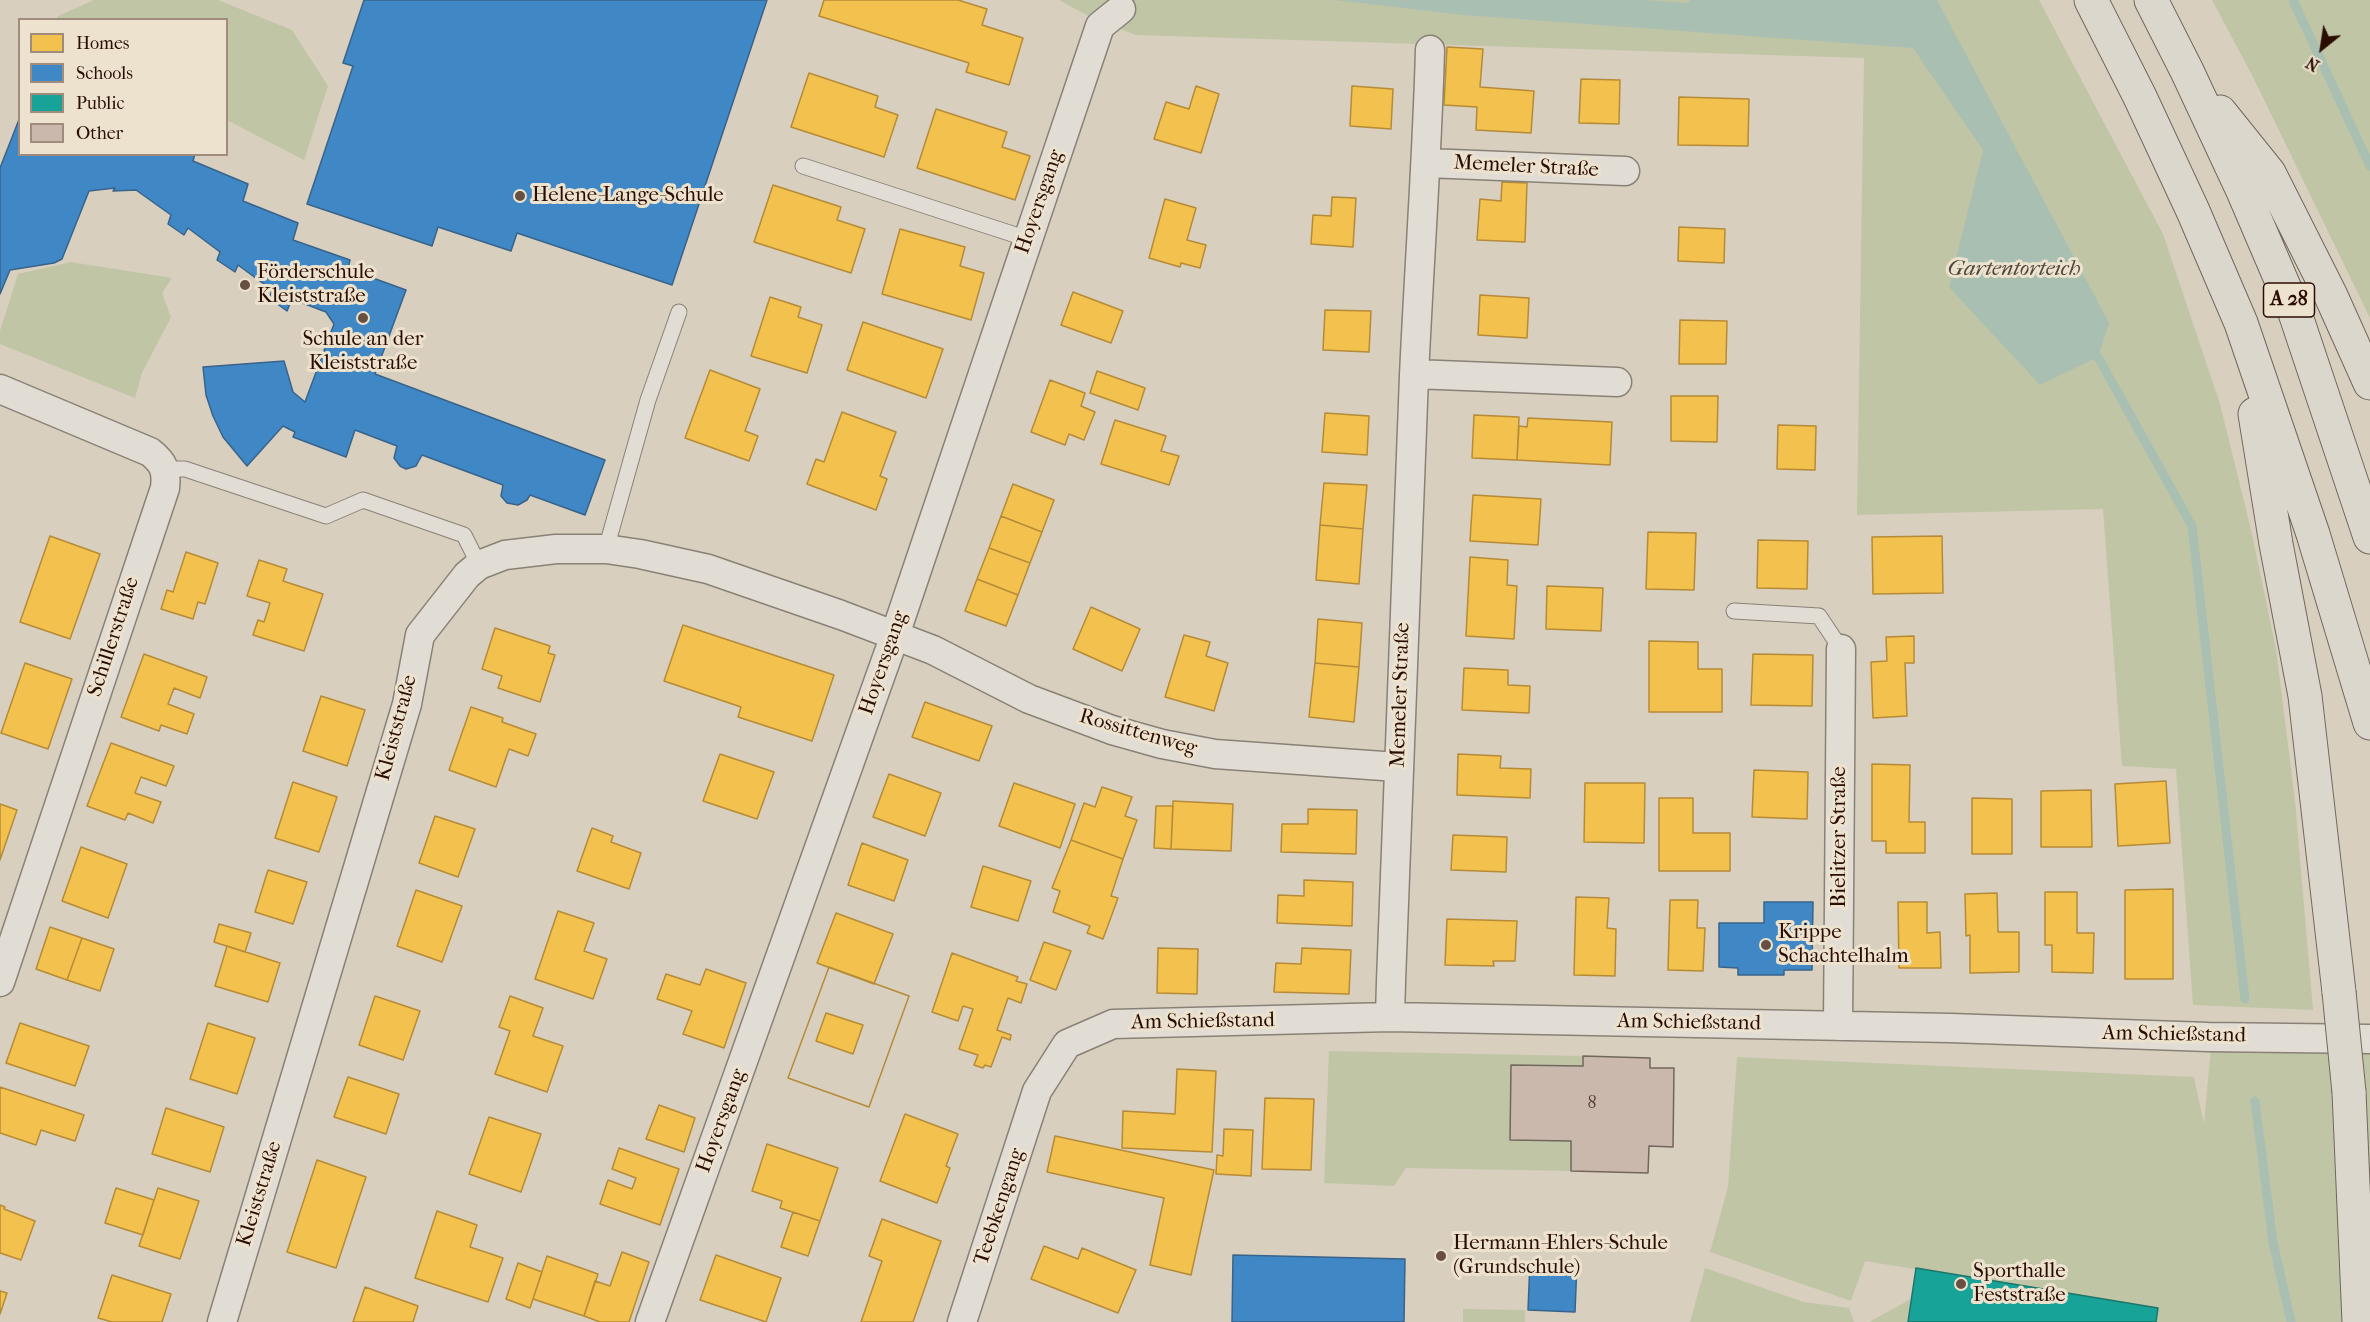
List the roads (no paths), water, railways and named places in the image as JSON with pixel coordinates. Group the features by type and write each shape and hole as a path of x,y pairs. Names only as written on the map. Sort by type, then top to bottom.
{"highway":[{"name":"A 28","path":"2091,0 2140,97 2193,211 2241,323 2313,534 2370,723"},
{"name":"A 28","path":"2151,0 2243,191 2294,310 2370,537"},
{"path":"2187,71 2269,173 2331,296 2370,383"},
{"path":"2241,323 2276,543 2306,696 2349,1092 2359,1322"}],"street":[{"name":"Hoyersgang","path":"650,1322 895,635 1100,26 1121,9"},
{"name":"Memeler Straße","path":"1390,1017 1397,767 1414,374 1427,163 1430,50"},
{"name":"Memeler Straße","path":"1427,163 1625,171"},
{"path":"1414,374 1617,382"},
{"path":"0,389 150,452 159,459 165,469"},
{"name":"Schillerstraße","path":"0,981 8,930 165,488 165,469"},
{"name":"Kleiststraße","path":"222,1322 406,704 420,635 467,574 479,565 505,555 556,549 606,549 708,569 895,635"},
{"name":"Rossittenweg","path":"895,635 933,650 1029,699 1112,730 1162,744 1215,754 1397,767"},
{"name":"Bielitzer Straße","path":"1839,1026 1841,649"},
{"name":"Am Schießstand","path":"1037,1091 1067,1044 1113,1024 1390,1017 2370,1039"},
{"name":"Teebkengang","path":"962,1322 1037,1091"}],"lane":[{"path":"803,166 1028,239"},
{"path":"606,549 648,400 679,312"},
{"path":"165,469 185,469 326,516 363,500 464,535 479,565"},
{"path":"1734,611 1819,616 1841,649"}],"water":[{"name":"Gartentorteich","path":"1335,0 1644,0 1688,3 1690,0 1937,0 2109,323 2098,357 2040,385 1949,287 1983,150 1913,48 1464,15"}],"waterway":[{"path":"2293,0 2370,166"},
{"path":"2098,357 2192,526 2245,999"},
{"path":"2255,1101 2273,1242 2291,1322"}],"place":[{"name":"Helene-Lange-Schule","path":"520,196"},
{"name":"Förderschule Kleiststraße","path":"245,285"},
{"name":"Schule an der Kleiststraße","path":"363,318"},
{"name":"Krippe Schachtelhalm","path":"1766,945"},
{"name":"Hermann-Ehlers-Schule (Grundschule)","path":"1441,1256"},
{"name":"Sporthalle Feststraße","path":"1961,1284"}]}
